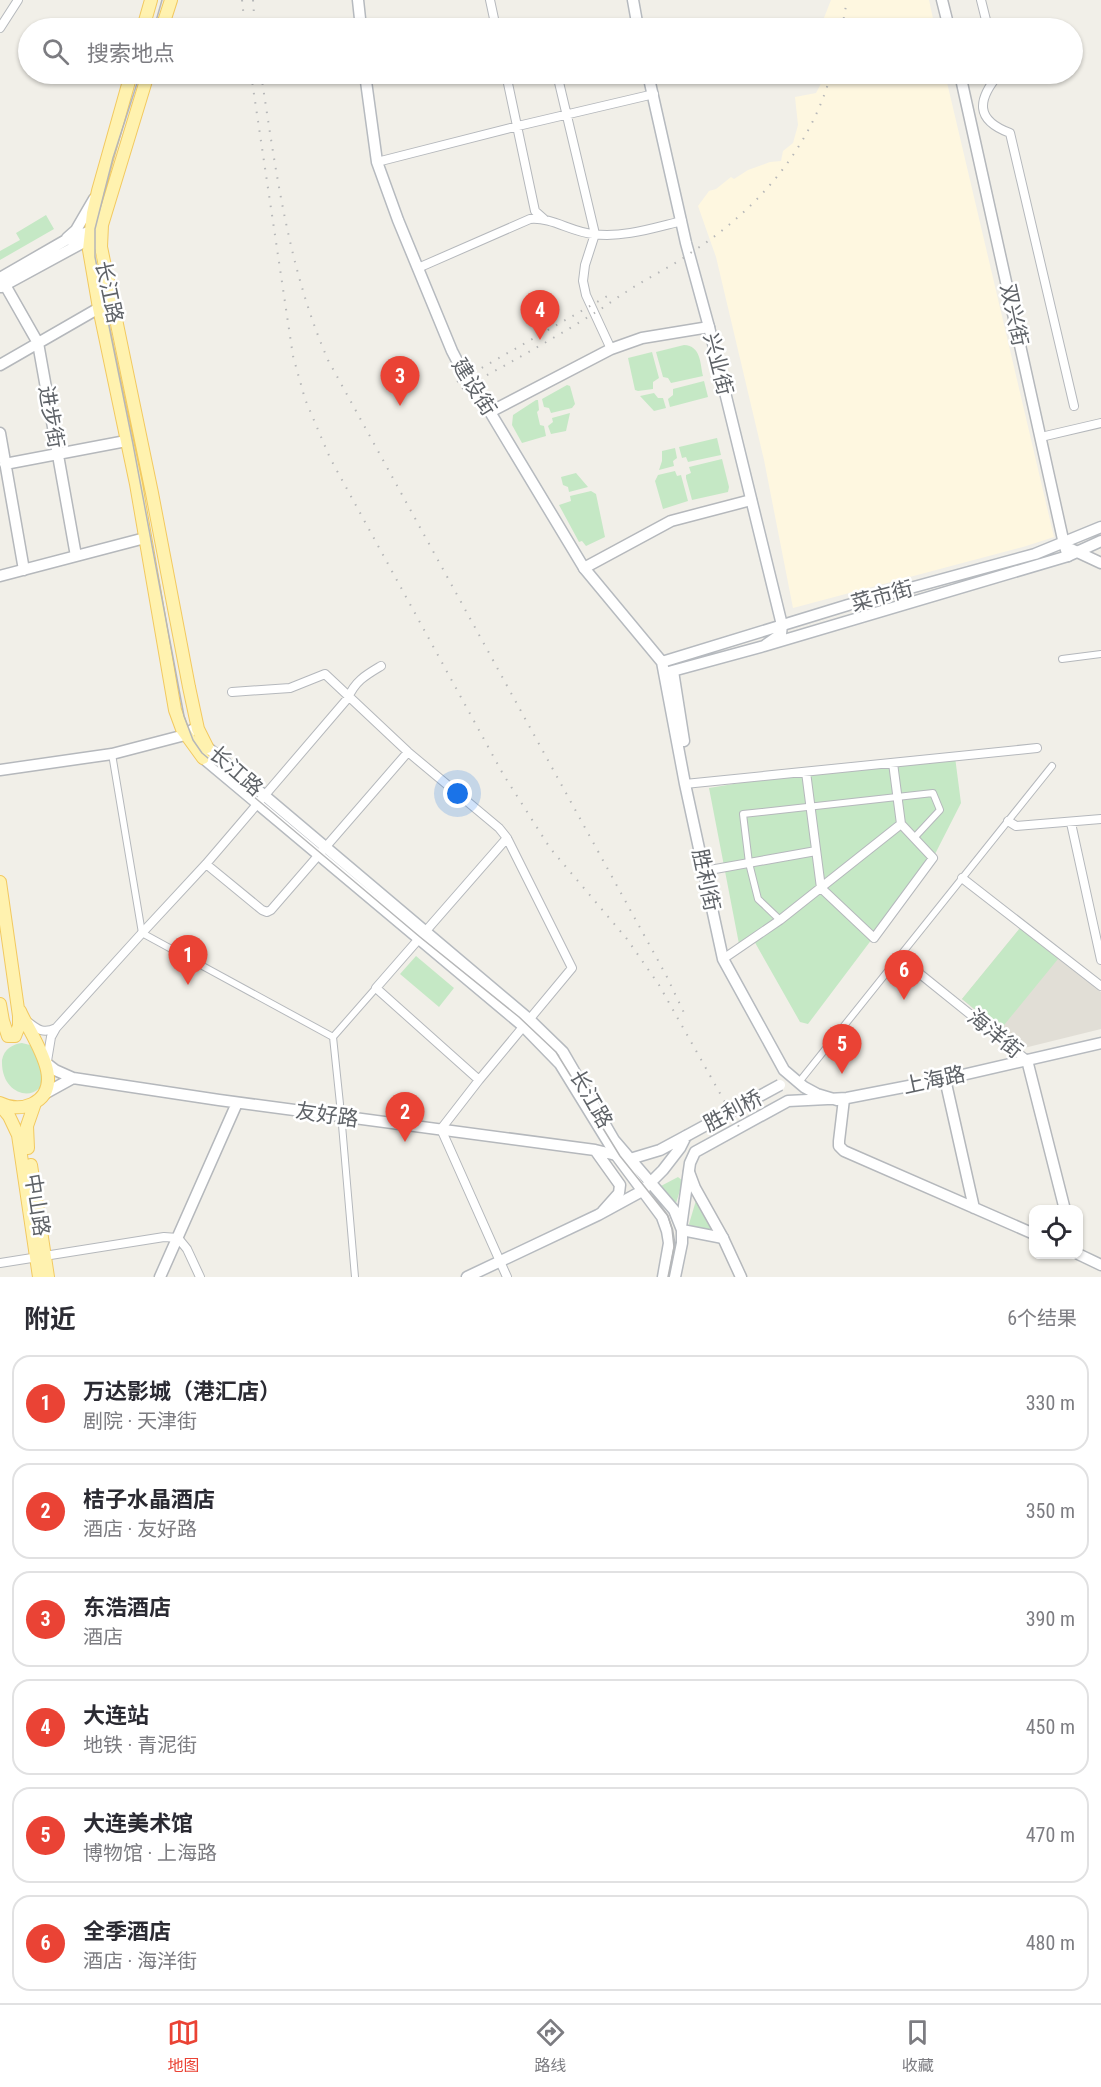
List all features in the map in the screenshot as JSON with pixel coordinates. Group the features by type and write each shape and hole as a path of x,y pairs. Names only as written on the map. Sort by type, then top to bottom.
{"main road":[{"path":"146,18 151,0"},
{"path":"165,18 171,0"},
{"path":"358,0 360,18"},
{"path":"633,0 636,18"},
{"path":"942,0 946,18"},
{"name":"长江路","path":"127,84 98,191 96,232 145,456 180,645 205,753"},
{"name":"长江路","path":"145,84 89,250 145,538 175,710 185,735 562,1052 614,1140 674,1210 682,1228"},
{"name":"建设街","path":"366,84 376,162 452,351 467,380 490,412 584,568 667,669"},
{"name":"兴业街","path":"651,84 682,221 782,625"},
{"name":"双兴街","path":"963,84 1064,544"},
{"path":"2,284 66,240 76,230 98,191"},
{"path":"66,240 96,232"},
{"path":"2,284 96,232"},
{"name":"进步街","path":"2,284 38,343 76,556"},
{"path":"0,365 99,308"},
{"path":"490,412 611,348 642,338 709,327"},
{"path":"0,433 24,570"},
{"path":"5,464 126,441"},
{"path":"584,568 671,521 751,500"},
{"name":"菜市街","path":"667,669 782,625 1035,554 1101,527"},
{"path":"0,576 145,538"},
{"path":"667,669 764,646 1073,555 1101,541"},
{"path":"1064,544 1073,555 1101,563"},
{"path":"764,646 781,634 782,625"},
{"name":"胜利街","path":"667,669 688,784 726,957 784,1070 797,1081"},
{"path":"0,770 112,754 185,735 197,725"},
{"path":"0,882 19,1026 15,1036 8,1036 0,1004"},
{"name":"胜利街","path":"726,957 797,1081"},
{"path":"16,999 46,1063 47,1084 22,1134"},
{"name":"长江路","path":"526,1022 560,1064 616,1155 658,1211 667,1231 668,1254 663,1277"},
{"name":"上海路","path":"788,1101 841,1099 945,1079 1101,1043"},
{"name":"海洋街","path":"1027,1060 1064,1205"},
{"path":"46,1063 62,1074 73,1078"},
{"name":"胜利桥","path":"630,1159 660,1150 780,1085 785,1080 784,1070"},
{"path":"0,1104 21,1108 73,1078"},
{"name":"友好路","path":"73,1078 237,1103 595,1150 630,1159"},
{"path":"945,1079 974,1208"},
{"path":"788,1101 793,1095 797,1081 817,1094 841,1099 839,1146 844,1151 1029,1232"},
{"name":"胜利桥","path":"689,1172 690,1162 695,1152 788,1101"},
{"path":"160,1277 237,1103"},
{"path":"0,1104 22,1134"},
{"name":"中山路","path":"22,1134 40,1256 39,1277"},
{"path":"467,1277 598,1215 642,1191 663,1170 686,1136"},
{"path":"595,1150 620,1185 619,1193 598,1215"},
{"path":"663,1170 674,1166 679,1167 686,1181 686,1194"},
{"path":"675,1277 682,1243 689,1172"},
{"path":"689,1172 741,1277"},
{"path":"682,1228 723,1238"},
{"name":"中山路","path":"40,1256 48,1277"},
{"path":"1083,1256 1101,1265"}],"street":[{"path":"0,28 18,0"},
{"path":"490,0 494,18"},
{"path":"981,0 986,18"},
{"path":"508,84 535,211 544,219"},
{"path":"560,84 595,234 586,257 583,281 588,304 611,348"},
{"path":"991,84 986,90 984,115 988,122 1010,133 1074,406"},
{"path":"376,162 654,94"},
{"path":"972,118 984,115"},
{"path":"418,268 530,219 544,219 595,234 611,236 682,221"},
{"path":"1041,437 1101,423"},
{"path":"1062,659 1101,654"},
{"path":"46,1063 51,1037 56,1028 206,864 348,698 353,686 381,666"},
{"path":"232,692 290,688 325,674 408,752 499,828 507,838 572,968 479,1080 441,1130 507,1277"},
{"path":"688,784 1040,748"},
{"path":"206,864 267,912 274,907 408,752"},
{"path":"112,754 142,933"},
{"path":"806,772 821,888 874,938 933,858 902,824 893,763"},
{"path":"797,1081 1052,766"},
{"path":"780,920 758,899 749,863 743,814 933,793 940,810 914,838"},
{"path":"1008,821 1016,826 1101,819"},
{"path":"1071,823 1101,960"},
{"path":"726,957 780,920 902,824"},
{"path":"340,1104 333,1037 507,838"},
{"path":"707,871 816,851"},
{"path":"962,878 1101,986"},
{"path":"142,933 333,1037"},
{"name":"海洋街","path":"899,957 1027,1060"},
{"path":"376,988 479,1080"},
{"path":"21,1013 27,1022 41,1031 48,1032 56,1028"},
{"path":"342,1125 355,1277"},
{"path":"0,1263 164,1237 178,1238 187,1249 200,1277"}],"shaded area":[{"path":"831,0 929,0 933,18 824,18"},
{"path":"821,84 947,84 1054,537 793,608 764,460 716,257 698,206 709,191 716,189 731,177 734,179 748,170 770,162 781,161 783,151 793,143 798,125 795,97 816,93"},
{"path":"1020,928 1101,992 1101,1029 1020,1049 962,999"}],"green space":[{"path":"46,215 54,229 0,260 0,251 20,240 16,233"},
{"path":"684,345 694,348 697,352 703,376 671,383 668,378 663,377 656,352"},
{"path":"652,352 659,378 653,382 653,389 635,390 628,358"},
{"path":"704,381 708,397 670,407 668,399 673,395 673,389"},
{"path":"567,385 570,386 575,404 572,408 551,413 549,408 544,407 542,399"},
{"path":"654,393 658,398 663,398 666,408 654,411 640,396"},
{"path":"538,400 539,410 537,412 540,425 544,426 546,436 522,443 512,425 513,415"},
{"path":"570,413 566,431 551,434 548,426 553,422 552,418"},
{"path":"717,438 721,455 688,462 686,457 682,458 679,447"},
{"path":"675,448 677,458 673,461 674,466 659,470 662,451"},
{"path":"722,459 729,487 728,492 692,500 686,478 686,475 691,473 689,467"},
{"path":"675,471 677,476 681,475 688,501 663,509 655,481 658,475"},
{"path":"576,473 588,487 569,492 568,487 563,485 561,477"},
{"path":"591,491 596,494 605,537 586,546 582,541 579,542 559,505 571,501 570,496"},
{"path":"955,757 961,803 933,858 808,1024 800,1022 753,939 749,936 739,944 709,788 806,772"},
{"path":"1020,928 1058,959 1000,1030 962,999"},
{"path":"416,956 454,988 439,1007 400,974"},
{"path":"22,1043 34,1046 43,1065 43,1079 39,1089 30,1093 20,1093 11,1087 4,1076 2,1060 5,1053 12,1046"},
{"path":"678,1177 683,1181 676,1203 659,1187"},
{"path":"697,1197 715,1232 692,1229 689,1224"}],"tram line":[{"path":"157,18 162,0"},
{"path":"137,84 113,158 95,229 95,257 184,716 193,740 202,753 420,937 519,1017 556,1052 620,1156 668,1216 674,1247 668,1277"}],"railway":[{"path":"242,0 244,18"},
{"path":"253,0 254,18"},
{"path":"844,18 847,0"},
{"path":"252,84 293,356 305,399 330,458 503,774 550,848 627,939 659,985 739,1127"},
{"path":"263,84 278,183 293,255 314,325 328,360 666,975 686,1017"},
{"path":"462,389 563,332 676,263 738,217 759,197 795,152 810,128 828,84"},
{"path":"457,382 611,294"}],"place":[{"name":"大连站","path":"540,340"},
{"name":"东浩酒店","path":"400,406"},
{"name":"万达影城（港汇店）","path":"188,985"},
{"name":"全季酒店","path":"904,1000"},
{"name":"大连美术馆","path":"842,1074"},
{"name":"桔子水晶酒店","path":"405,1142"}]}
